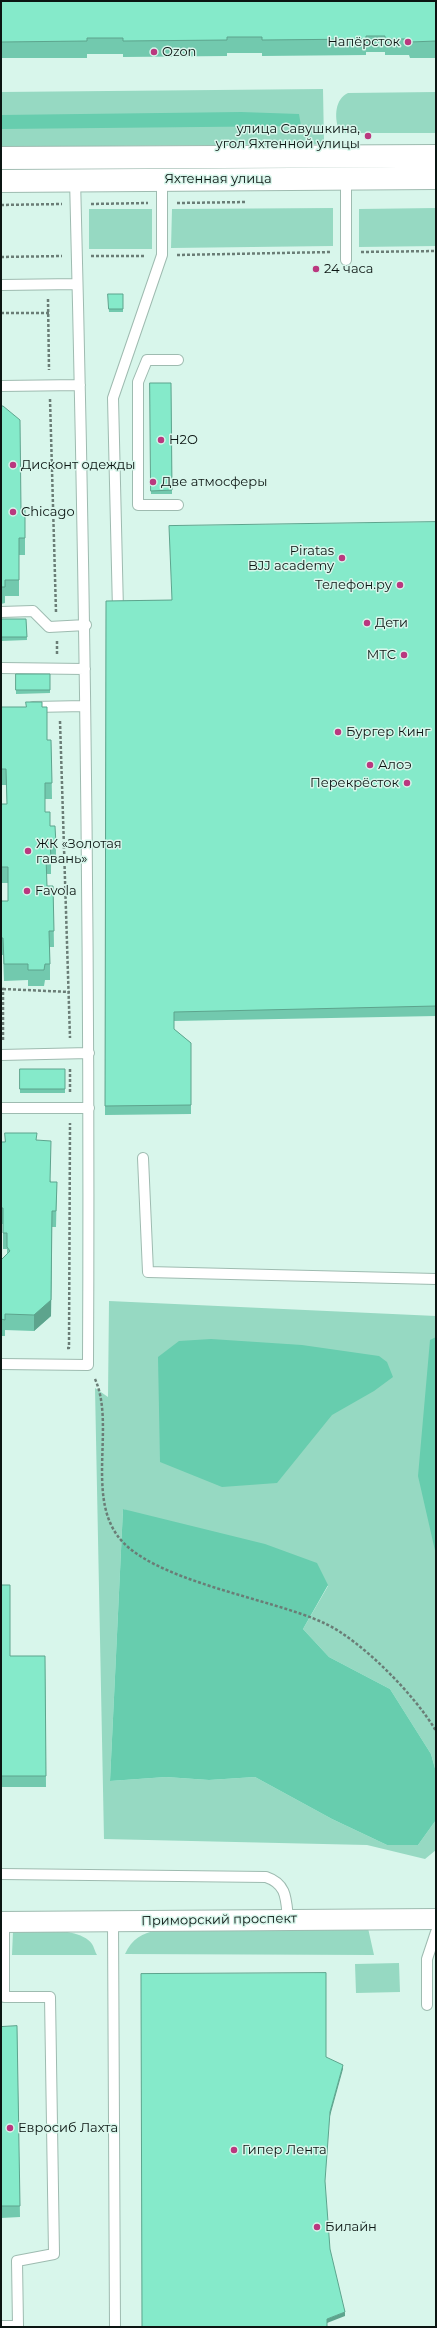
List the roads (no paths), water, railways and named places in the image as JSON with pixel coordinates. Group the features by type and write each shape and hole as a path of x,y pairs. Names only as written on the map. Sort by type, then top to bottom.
{"street":[{"name":"Яхтенная улица","path":"1,158 436,156"},
{"name":"Яхтенная улица","path":"1,181 436,178"},
{"name":"Приморский проспект","path":"2,1922 436,1919"}],"lane":[{"path":"345,156 346,256"},
{"path":"118,611 113,398 162,255 162,157"},
{"path":"1,1364 88,1365 89,1053 85,706 86,625 75,158"},
{"path":"1,285 77,284"},
{"path":"178,360 147,360 138,382 138,505 178,505"},
{"path":"121,377 138,382"},
{"path":"1,386 80,385"},
{"path":"1,612 33,611 49,627 86,625"},
{"path":"1,668 85,669"},
{"path":"22,707 85,706"},
{"path":"2,1055 89,1053"},
{"path":"1,1108 89,1108"},
{"path":"144,1158 148,1272 436,1279"},
{"path":"1,1874 266,1877 278,1881 283,1889 288,1919"},
{"path":"1,2326 19,2326 17,2261 54,2254 50,1997 2,1997 2,1922"},
{"path":"113,1922 115,2327"},
{"path":"427,2005 427,1959 436,1932"}],"place":[{"name":"Напёрсток","path":"408,42"},
{"name":"Ozon","path":"154,52"},
{"name":"улица Савушкина, угол Яхтенной улицы","path":"368,136"},
{"name":"24 часа","path":"316,269"},
{"name":"H2O","path":"161,440"},
{"name":"Дисконт одежды","path":"13,465"},
{"name":"Две атмосферы","path":"153,482"},
{"name":"Chicago","path":"13,512"},
{"name":"Piratas BJJ academy","path":"342,558"},
{"name":"Телефон.ру","path":"400,585"},
{"name":"Дети","path":"367,623"},
{"name":"МТС","path":"404,655"},
{"name":"Бургер Кинг","path":"338,732"},
{"name":"Алоэ","path":"370,765"},
{"name":"Перекрёсток","path":"407,783"},
{"name":"ЖК «Золотая гавань»","path":"28,851"},
{"name":"Favola","path":"27,891"},
{"name":"Евросиб Лахта","path":"10,2128"},
{"name":"Гипер Лента","path":"234,2150"},
{"name":"Билайн","path":"317,2227"}]}
